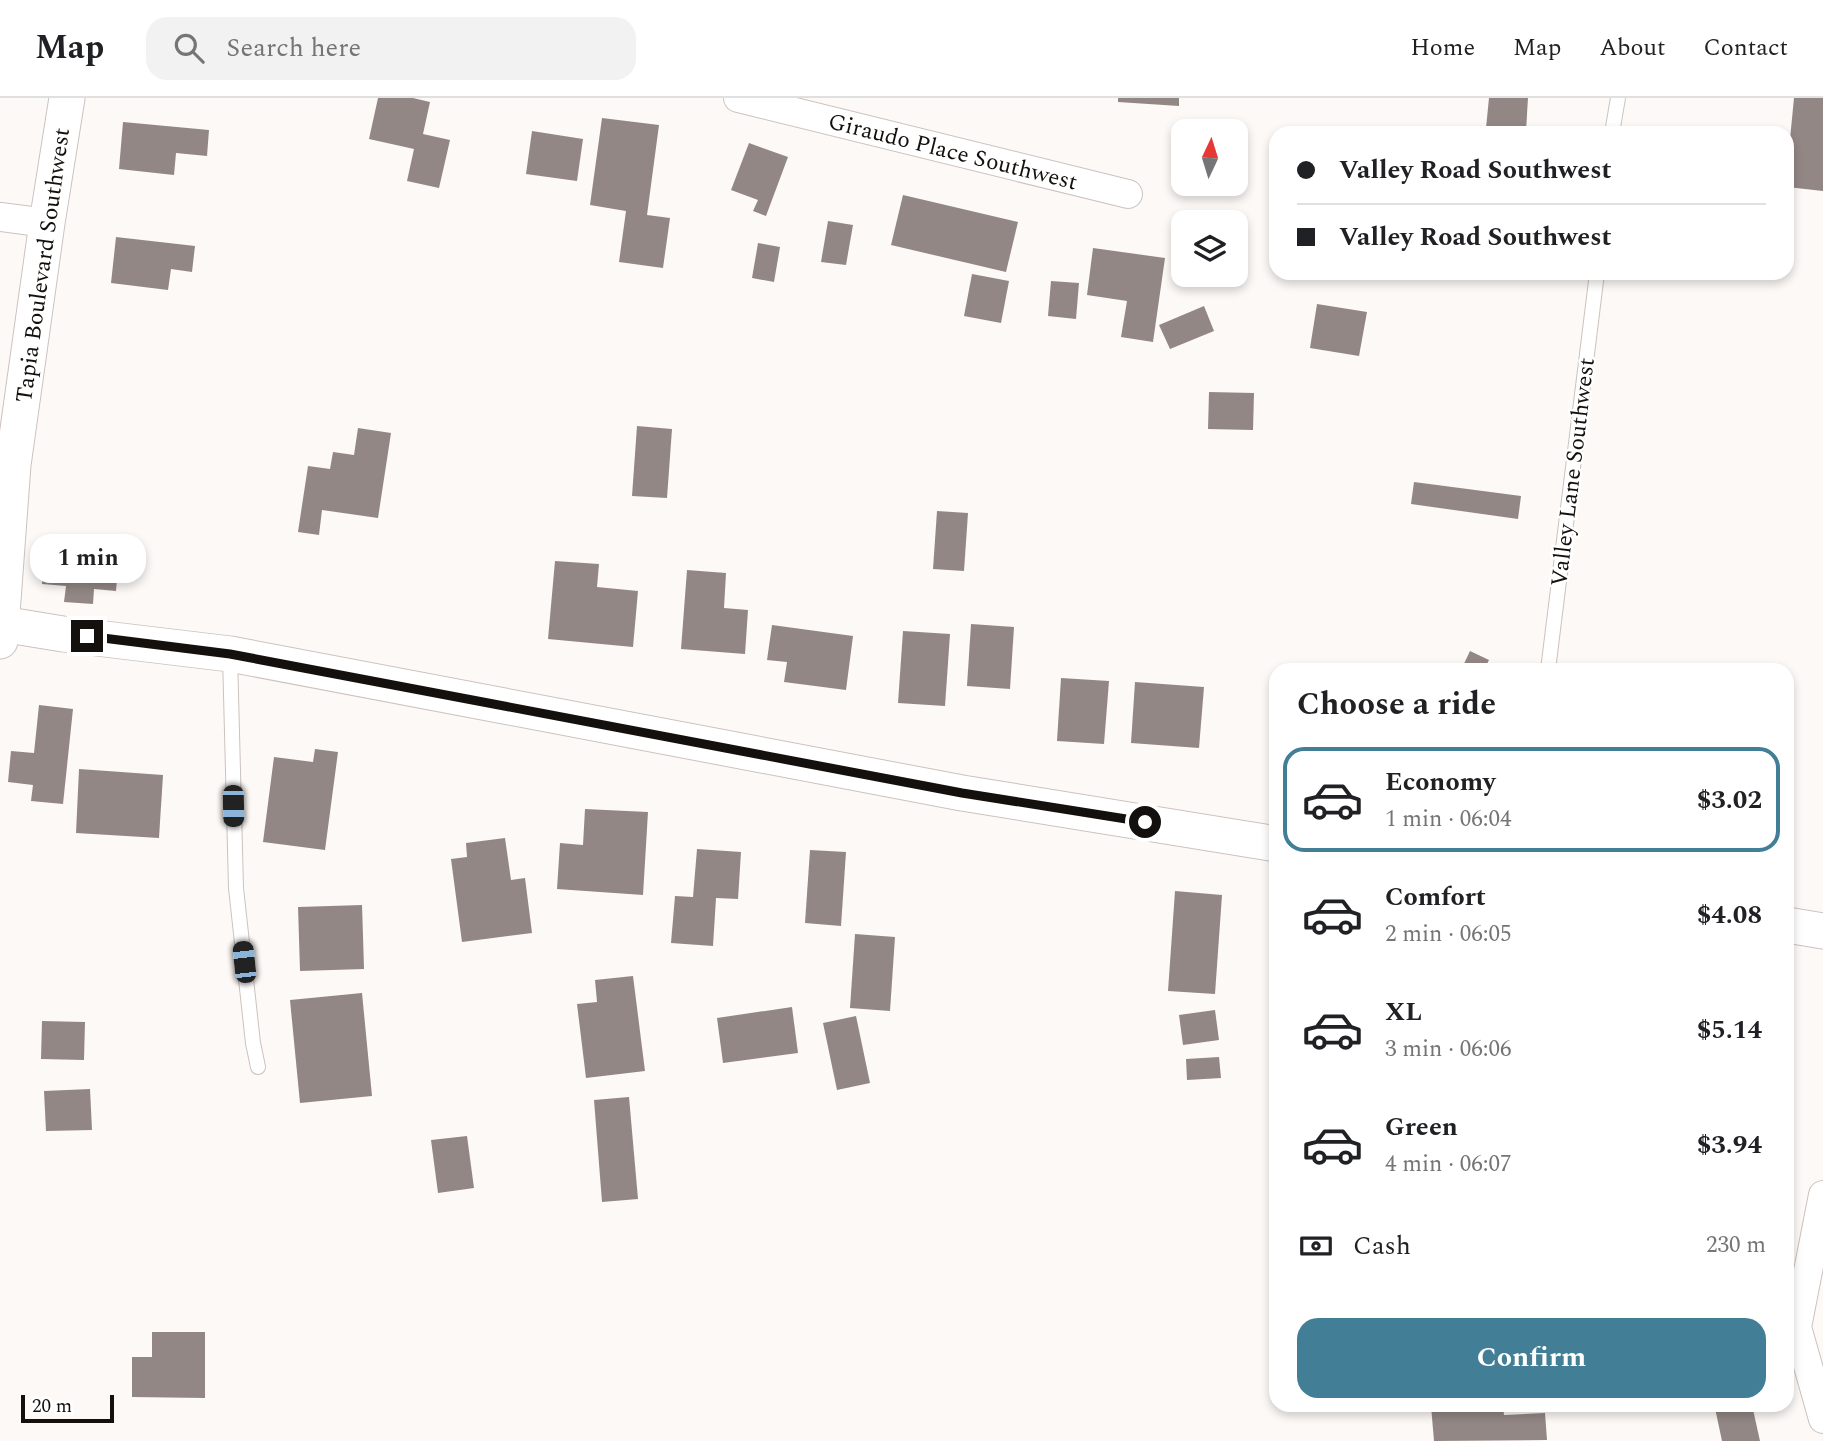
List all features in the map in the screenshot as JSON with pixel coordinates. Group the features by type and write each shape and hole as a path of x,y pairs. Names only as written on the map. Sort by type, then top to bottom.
{"street":[{"name":"Tapia Boulevard Southwest","path":"1,633 6,465 67,98"},
{"name":"Giraudo Place Southwest","path":"738,98 1128,194"},
{"path":"0,217 47,223"},
{"path":"1,633 63,634 230,654 948,791 1269,843"},
{"path":"1794,926 1823,931"},
{"path":"1823,1195 1797,1327 1823,1419"}],"lane":[{"path":"1613,126 1618,98"},
{"name":"Valley Lane Southwest","path":"1549,663 1596,280"},
{"path":"230,654 236,888 258,1067"}],"building":[{"path":"378,98 413,98 430,102 423,134 450,140 439,188 407,181 414,149 369,139"},
{"path":"1118,98 1179,98 1179,106 1118,102"},
{"path":"1489,98 1528,98 1526,126 1486,126"},
{"path":"1794,98 1823,98 1823,191 1794,188 1794,126 1791,126"},
{"path":"602,118 659,125 647,215 670,218 663,268 619,262 626,211 590,205"},
{"path":"123,122 209,130 207,156 176,153 174,175 119,169"},
{"path":"532,131 583,139 577,181 526,174"},
{"path":"749,143 788,157 766,216 753,211 758,200 731,190"},
{"path":"903,195 1018,222 1006,272 891,245"},
{"path":"828,221 853,225 846,265 821,262"},
{"path":"116,237 195,246 192,272 171,269 168,290 111,283"},
{"path":"758,243 780,247 774,282 752,278"},
{"path":"1093,248 1165,258 1153,342 1121,337 1127,301 1087,295"},
{"path":"972,274 1009,281 1001,323 964,316"},
{"path":"1051,281 1079,283 1076,319 1048,316"},
{"path":"1317,304 1367,312 1359,356 1310,348"},
{"path":"1204,306 1214,331 1170,349 1159,325"},
{"path":"1209,392 1254,393 1253,430 1208,429"},
{"path":"637,426 672,429 667,498 632,496"},
{"path":"358,428 391,433 378,518 322,510 319,535 298,532 308,466 330,469 333,452 354,455"},
{"path":"1414,482 1521,496 1518,519 1411,504"},
{"path":"937,511 968,513 964,571 933,569"},
{"path":"45,539 120,544 116,591 94,589 93,604 64,602 66,586 42,584"},
{"path":"555,561 599,564 597,587 638,591 633,647 548,639"},
{"path":"687,570 726,573 724,608 748,610 745,654 681,649"},
{"path":"971,624 1014,627 1010,689 967,686"},
{"path":"772,625 853,636 846,690 784,682 787,662 767,660"},
{"path":"903,631 950,634 945,706 898,703"},
{"path":"1470,651 1489,660 1488,663 1464,663"},
{"path":"1061,678 1109,681 1104,744 1057,741"},
{"path":"1135,682 1204,687 1199,748 1131,743"},
{"path":"39,705 73,709 63,804 31,801 33,785 8,782 11,751 34,753"},
{"path":"315,749 338,752 325,850 263,842 274,757 313,762"},
{"path":"79,769 163,775 159,838 76,833"},
{"path":"585,809 648,812 643,895 557,889 560,843 583,845"},
{"path":"505,838 511,880 525,878 532,933 462,942 451,859 467,857 466,843"},
{"path":"697,849 741,852 738,899 716,898 713,946 671,943 675,896 693,897"},
{"path":"810,850 846,852 841,926 805,923"},
{"path":"1175,891 1222,895 1215,994 1168,991"},
{"path":"362,905 364,969 300,971 298,907"},
{"path":"855,934 895,937 890,1011 850,1008"},
{"path":"633,976 645,1071 586,1078 577,1004 597,1002 595,980"},
{"path":"362,993 372,1096 300,1103 290,1000"},
{"path":"792,1007 798,1053 723,1063 717,1018"},
{"path":"1215,1010 1219,1040 1183,1045 1179,1015"},
{"path":"856,1016 870,1083 837,1090 823,1023"},
{"path":"42,1021 85,1022 84,1060 41,1059"},
{"path":"1219,1057 1221,1078 1187,1080 1186,1059"},
{"path":"90,1089 92,1130 46,1131 44,1091"},
{"path":"629,1097 638,1199 602,1202 594,1100"},
{"path":"467,1136 474,1188 438,1193 431,1140"},
{"path":"152,1332 205,1332 205,1398 132,1397 132,1357 152,1357"},
{"path":"1432,1412 1504,1412 1504,1415 1545,1413 1547,1440 1434,1441"},
{"path":"1716,1412 1754,1412 1760,1441 1722,1441"}],"route":[{"path":"87,636 230,654 962,793 1145,822"}]}
